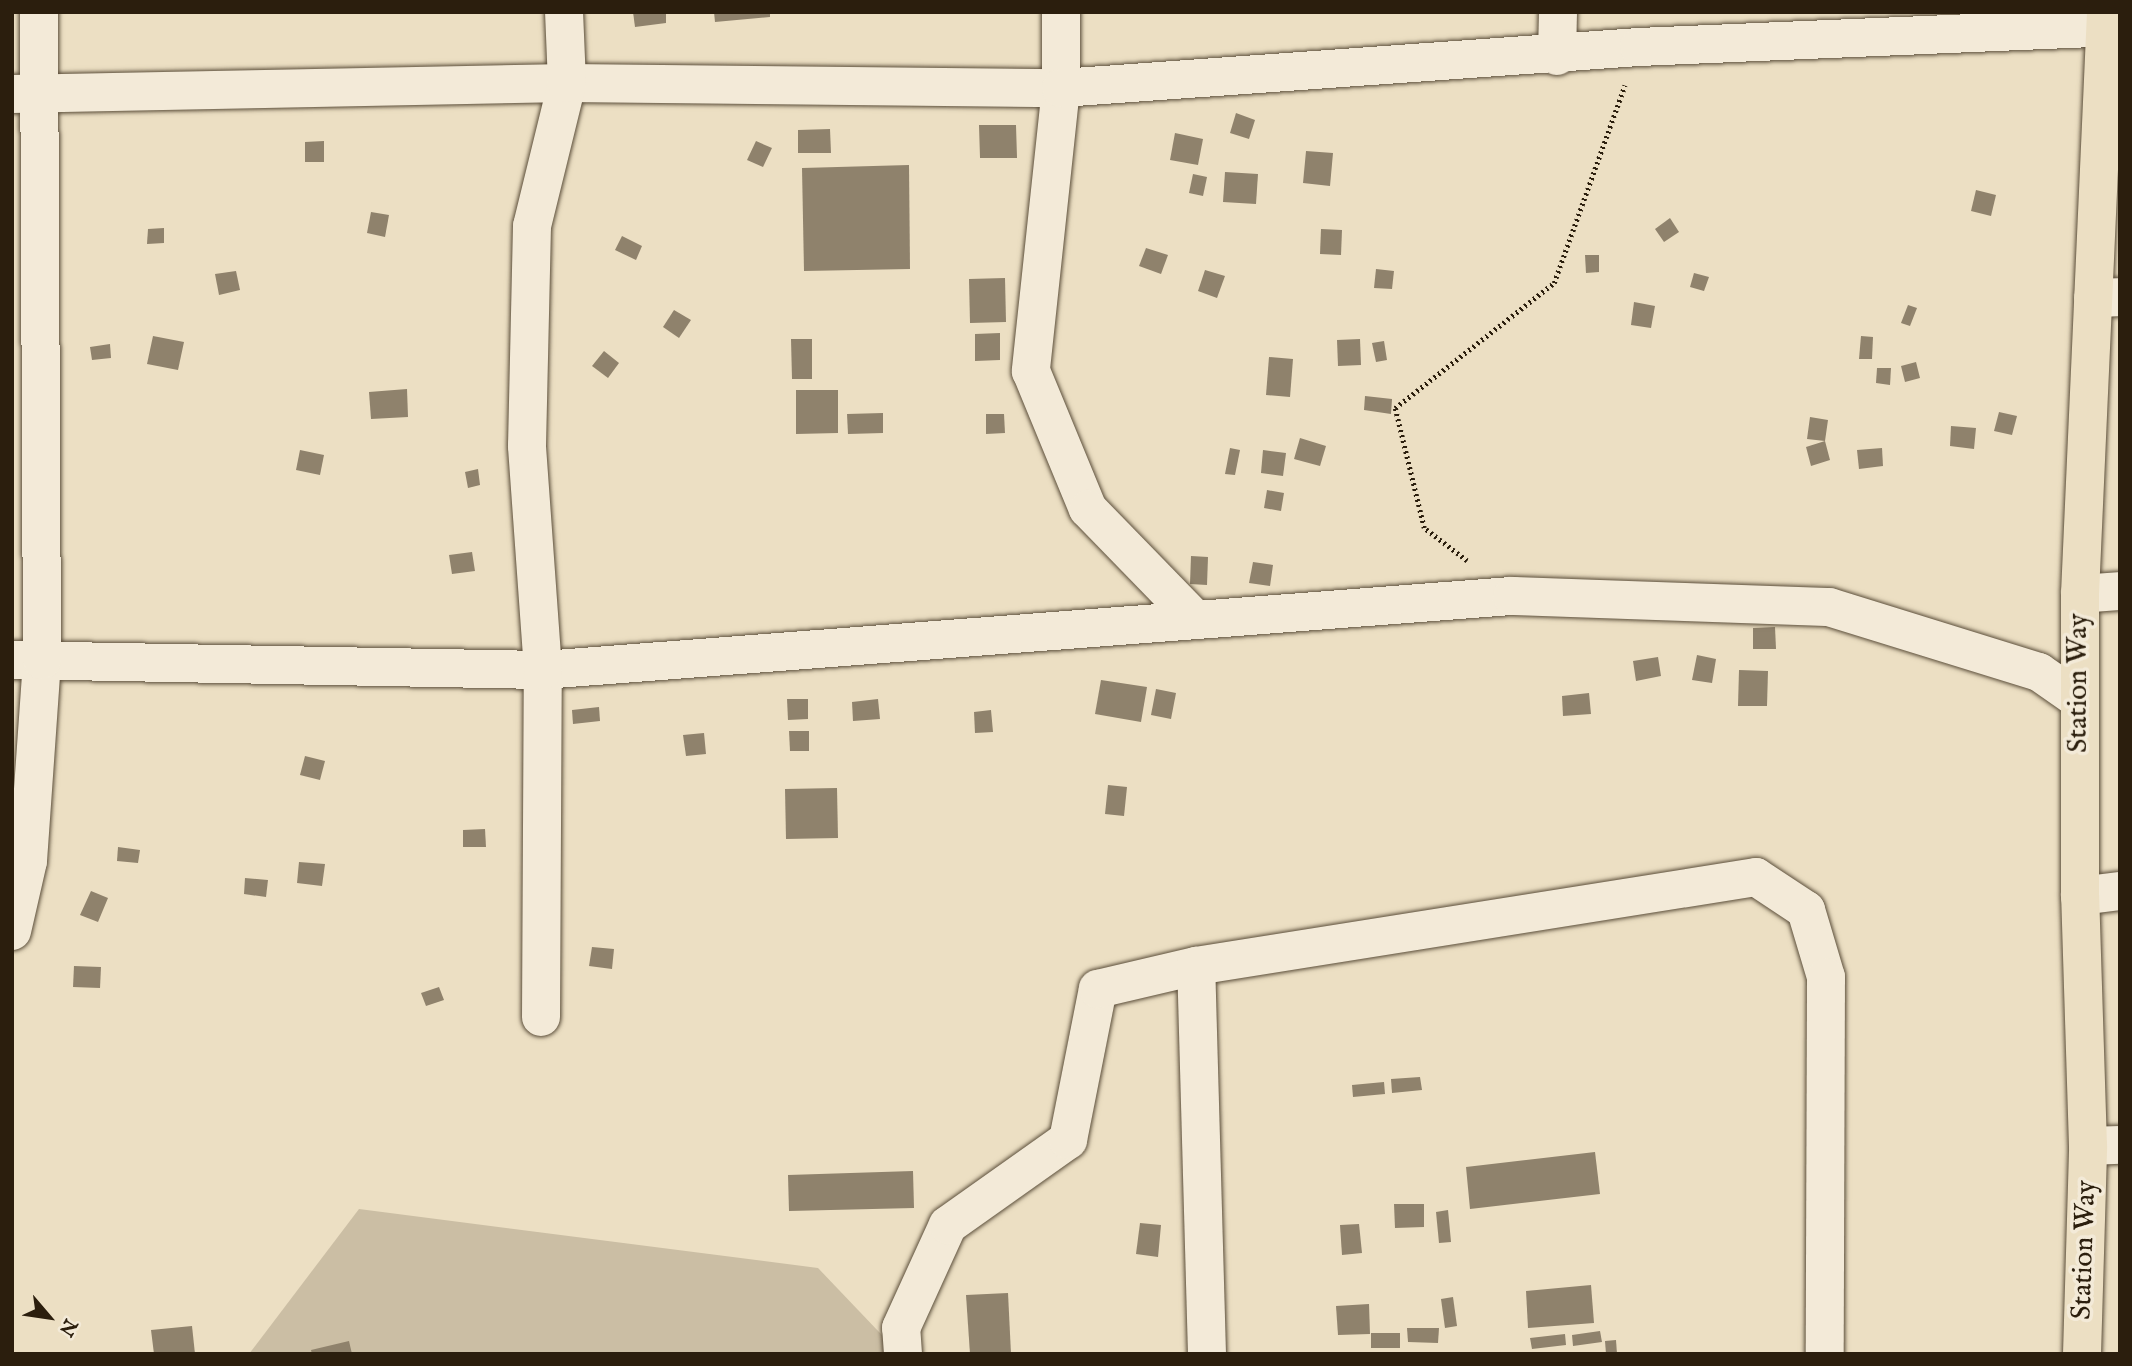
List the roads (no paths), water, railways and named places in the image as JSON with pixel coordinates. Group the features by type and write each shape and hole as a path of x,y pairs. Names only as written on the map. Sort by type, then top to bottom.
{"main road":[{"name":"Station Way","path":"2082,1354 2104,1146 2080,896 2080,594 2106,298 2110,22"}],"street":[{"path":"12,931 28,861 24,94 39,12"},
{"path":"541,1017 543,670 527,446 531,226 567,83 564,12"},
{"path":"1061,12 1060,88 1031,371 1088,509 1193,617"},
{"path":"1557,56 1558,12"},
{"path":"24,94 567,83 1060,88 1557,56 1639,47 2110,22"},
{"path":"2080,594 2120,591"},
{"path":"27,660 543,670 1193,617 1513,596 1829,607 2039,672 2078,699"},
{"path":"903,1354 901,1328 948,1225 1068,1140 1098,989 1196,966 1756,877 1806,910 1826,976 1825,1354"},
{"path":"2080,896 2120,891"},
{"path":"1196,966 1207,1354"}]}
